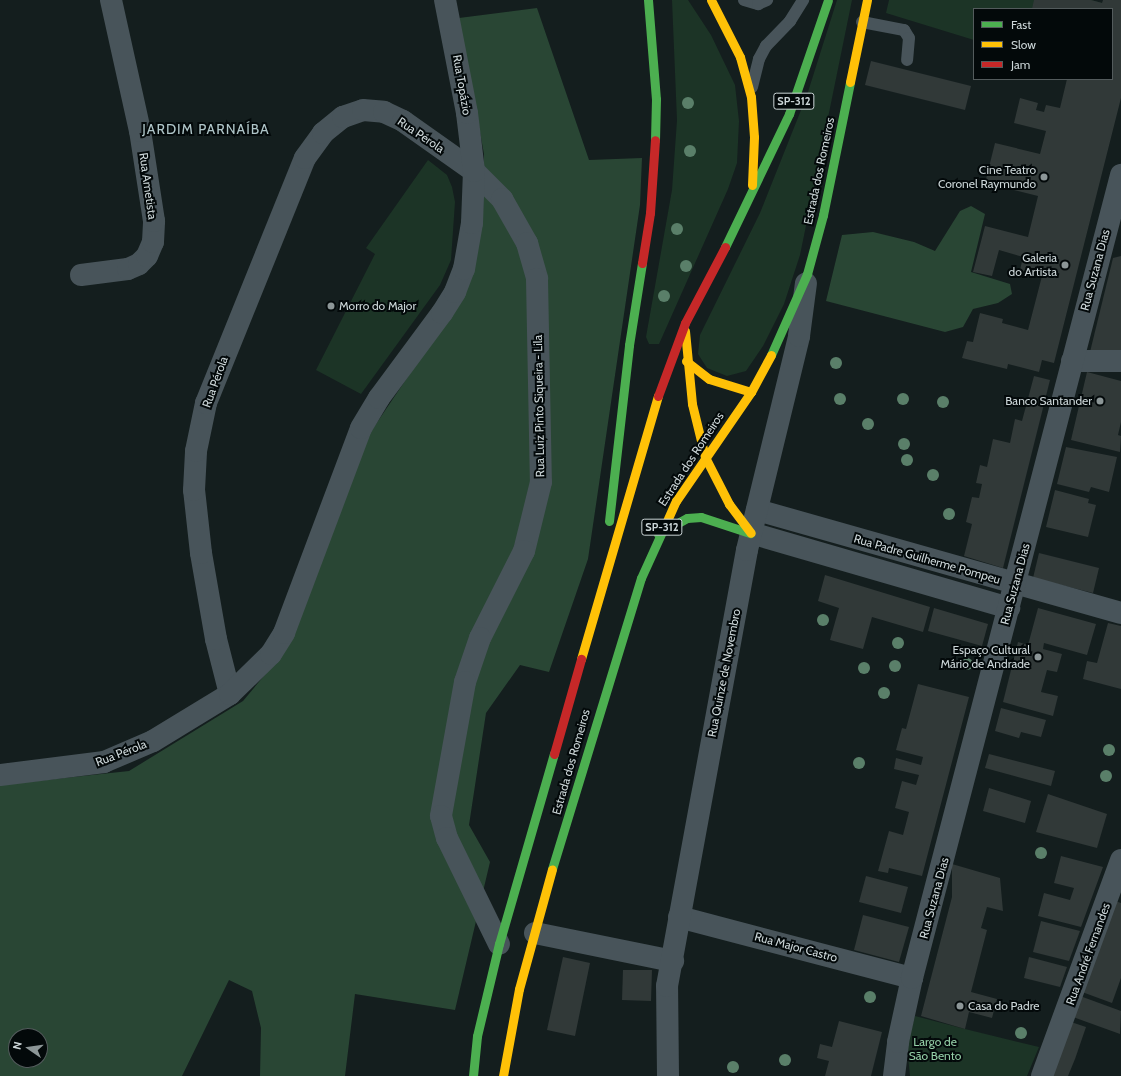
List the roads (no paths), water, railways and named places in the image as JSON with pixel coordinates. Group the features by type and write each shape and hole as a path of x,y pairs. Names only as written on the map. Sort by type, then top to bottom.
{"main road":[{"path":"602,580 629,344 650,213 655,154 656,99 648,0"},
{"path":"711,0 740,57 750,97 754,137 751,198"},
{"name":"SP-312","path":"474,1076 480,1022 499,944 602,580 663,377 684,323 751,198 805,72 828,0"},
{"name":"Estrada dos Romeiros","path":"503,1076 519,989 535,933 614,658 658,534 705,457 751,392 792,313 808,274 823,215 867,0"},
{"path":"684,323 686,361 697,433 705,457 729,504 752,533"},
{"path":"686,361 709,379 751,392"},
{"path":"658,534 687,518 701,517 752,533"}],"street":[{"name":"Rua Ametista","path":"81,275 128,269 139,264 147,256 153,242 154,221 140,131 111,0"},
{"name":"Rua Topázio","path":"444,0 467,113 474,171"},
{"name":"Rua Pérola","path":"0,775 104,762 153,741 230,694 271,654 284,633 361,428 455,292 469,248 474,171 403,121 384,112 364,110 343,117 323,133 305,158 206,403 196,451 194,490 201,553 216,639 230,694"},
{"name":"Rua Luiz Pinto Siqueira - Lila","path":"474,171 502,199 516,220 537,279 541,482 524,551 480,638 465,682 441,816 447,838 499,944"},
{"name":"Rua Suzana Dias","path":"895,1072 912,978 1016,584 1072,361 1121,175"},
{"name":"Rua Quinze de Novembro","path":"668,1076 667,986 673,961 679,917 752,533 799,336 808,274"},
{"path":"1072,361 1121,360"},
{"name":"Rua Padre Guilherme Pompeu","path":"757,510 1121,613"},
{"name":"Rua Padre Guilherme Pompeu","path":"752,533 1009,608"},
{"name":"Rua André Fernandes","path":"1042,1076 1054,1048 1121,860"},
{"name":"Rua Major Castro","path":"679,917 912,978"},
{"path":"535,933 673,961"}],"lane":[{"path":"744,0 758,4 767,0"},
{"path":"750,97 759,59 803,0"},
{"path":"862,22 904,30 909,38 907,60"}],"place":[{"name":"Cine Teatro Coronel Raymundo","path":"1044,177"},
{"name":"Galeria do Artista","path":"1065,265"},
{"name":"Morro do Major","path":"331,306"},
{"name":"Banco Santander","path":"1100,401"},
{"name":"Espaço Cultural Mário de Andrade","path":"1038,657"},
{"name":"Casa do Padre","path":"960,1006"}],"district":[{"name":"JARDIM PARNAÍBA","path":"206,129"}],"park label":[{"name":"Largo de São Bento","path":"935,1049"}]}
